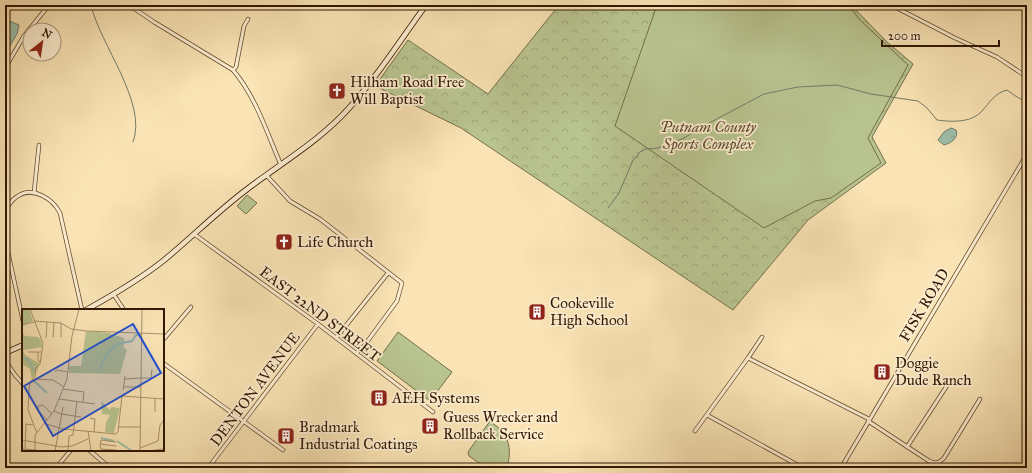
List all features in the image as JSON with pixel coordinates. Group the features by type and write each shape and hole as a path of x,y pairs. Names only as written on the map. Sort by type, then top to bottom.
{"main road":[{"path":"88,309 114,295 141,277 246,190 306,147 350,107 369,84 426,5"},
{"path":"5,353 22,345"}],"street":[{"path":"5,68 24,36 49,5"},
{"path":"129,5 154,22 234,70 251,97 281,165"},
{"path":"891,5 955,38 997,57 1027,77"},
{"path":"234,70 236,67 244,26 248,19"},
{"path":"34,193 40,145"},
{"name":"FISK ROAD","path":"841,468 868,420 1027,154"},
{"path":"267,176 290,201 320,219 402,283 397,301 364,346 356,353"},
{"path":"5,210 12,201 25,193 34,193 44,196 57,206 60,213 82,309"},
{"name":"EAST 22ND STREET","path":"194,234 318,324 433,412"},
{"path":"5,240 22,316"},
{"path":"336,338 388,273"},
{"path":"114,295 123,309"},
{"path":"164,339 191,307"},
{"name":"DENTON AVENUE","path":"208,468 318,324"},
{"path":"694,431 762,337"},
{"path":"748,358 868,420 908,448 934,463 939,463 944,458 980,399"},
{"path":"5,360 22,383"},
{"path":"164,364 283,450"},
{"path":"908,448 950,382"},
{"path":"707,415 803,468"},
{"path":"56,468 70,451"},
{"path":"90,451 112,468"}],"green space":[{"name":"Putnam County Sports Complex","path":"559,5 851,5 887,42 913,64 872,137 886,163 808,220 733,310 461,128 375,86 408,40 488,94"},
{"path":"657,5 848,5 860,20 908,65 868,138 881,163 831,198 815,201 764,228 615,126"},
{"path":"247,195 257,203 246,214 237,206"},
{"path":"398,332 452,372 430,401 377,361"},
{"path":"490,421 499,428 508,442 509,458 506,468 486,468 469,456 468,452"}],"water":[{"path":"5,19 19,25 17,34 5,54"},
{"path":"951,128 956,130 957,133 955,138 944,145 938,140 944,132"}],"waterway":[{"path":"91,5 103,38 129,92 134,110 136,127 133,142"},
{"path":"608,208 619,193 633,160 638,156 638,153 646,149 658,148 682,139 764,94 798,87 837,85 871,94 918,101 927,108 937,120 949,121 967,120 978,115 990,101 1003,91 1007,90 1027,102"}],"place":[{"name":"Hilham Road Free Will Baptist","path":"337,91"},
{"name":"Life Church","path":"284,242"},
{"name":"Cookeville High School","path":"537,312"},
{"name":"Doggie Dude Ranch","path":"882,372"},
{"name":"AEH Systems","path":"379,398"},
{"name":"Guess Wrecker and Rollback Service","path":"430,426"},
{"name":"Bradmark Industrial Coatings","path":"286,436"}]}
